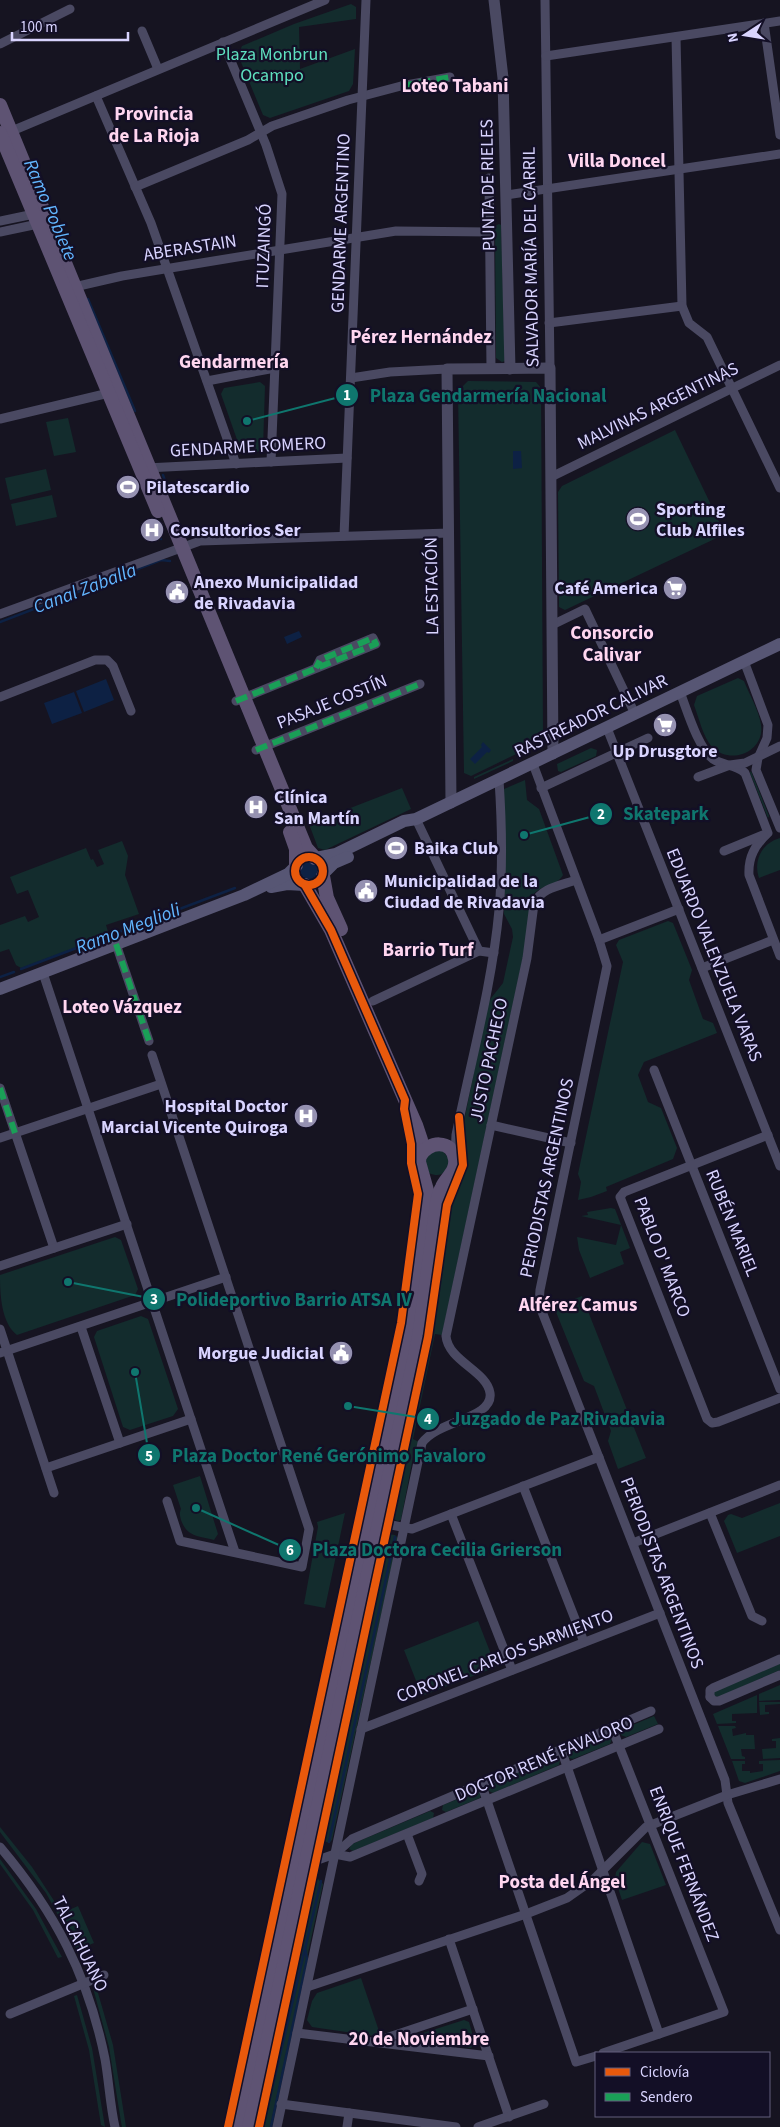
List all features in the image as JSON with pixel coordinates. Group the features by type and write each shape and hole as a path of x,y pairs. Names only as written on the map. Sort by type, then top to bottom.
{"main road":[{"path":"0,105 4,133 36,219 70,288"},
{"path":"4,133 146,468 260,748 295,844 297,879 305,885 331,930 412,1114 421,1140 419,1162 428,1194 412,1310 374,1521"},
{"name":"RASTREADOR CALIVAR","path":"316,858 336,854 404,821 416,819 780,644"},
{"path":"238,2127 300,1863 374,1521 422,1320 437,1202 442,1187 454,1170 455,1159 449,1148 438,1144 426,1127 373,1001 330,906 325,891 323,866 306,848 260,748"},
{"name":"RASTREADOR CALIVAR","path":"323,874 334,864 407,828 416,819"},
{"path":"0,989 244,894 288,874 303,858 316,858"},
{"path":"244,894 287,884 305,885 318,883 323,874"},
{"path":"420,1156 427,1147 438,1144"},
{"path":"422,1173 433,1180 450,1175"},
{"path":"249,2127 300,1863"}],"street":[{"path":"4,133 325,0"},
{"name":"GENDARME ARGENTINO","path":"344,536 366,0"},
{"name":"PUNTA DE RIELES","path":"494,0 503,78 510,369"},
{"name":"SALVADOR MARÍA DEL CARRIL","path":"545,0 553,754"},
{"path":"0,44 70,9"},
{"path":"546,56 780,21"},
{"path":"764,23 780,135"},
{"path":"142,31 158,69"},
{"path":"676,37 682,306 689,323 707,338 780,488"},
{"name":"ITUZAINGÓ","path":"224,42 261,133 282,194 271,462"},
{"path":"135,187 248,140 272,126 362,96 401,86 450,77"},
{"path":"96,96 167,268 236,464"},
{"path":"506,196 780,154"},
{"path":"489,178 491,369"},
{"path":"489,215 507,215"},
{"path":"0,221 36,219"},
{"path":"0,232 36,219"},
{"name":"ABERASTAIN","path":"70,288 167,268 396,231 490,232"},
{"path":"549,323 682,306"},
{"name":"MALVINAS ARGENTINAS","path":"551,477 780,365"},
{"path":"207,381 275,368"},
{"path":"350,378 390,372 447,369 550,368"},
{"name":"LA ESTACIÓN","path":"447,369 451,802"},
{"path":"0,419 113,392"},
{"name":"GENDARME ROMERO","path":"146,468 347,458"},
{"path":"0,614 200,541 449,533"},
{"path":"552,626 586,609 635,714"},
{"path":"240,699 376,644 374,638 320,660 316,668"},
{"path":"0,697 95,660 103,659 113,666 131,712"},
{"path":"724,851 780,828 756,770 760,754 768,738 768,725 744,661"},
{"name":"PASAJE COSTÍN","path":"260,748 420,684"},
{"path":"680,692 705,751 717,761 738,768 745,773 768,833"},
{"name":"EDUARDO VALENZUELA VARAS","path":"607,728 780,1166"},
{"path":"541,788 648,738"},
{"path":"698,777 730,765 746,763 760,754 780,746"},
{"name":"PERIODISTAS ARGENTINOS","path":"533,764 607,966 540,1290 539,1304 725,1780 730,1807 780,1930"},
{"path":"455,1159 456,1135 494,953 502,855 499,780"},
{"path":"416,819 479,951"},
{"path":"768,833 753,850 749,871 752,886 780,956"},
{"name":"JUSTO PACHECO","path":"277,2127 424,1441 445,1426 482,1412 490,1402 490,1393 486,1384 451,1349 446,1336 527,958 535,900 543,892 576,880"},
{"path":"599,940 679,910"},
{"path":"702,968 773,940"},
{"path":"116,944 149,1041"},
{"path":"373,1001 479,951 494,953"},
{"path":"43,973 235,1552"},
{"path":"152,1055 309,1529 302,1567 180,1541 167,1501"},
{"name":"RUBÉN MARIEL","path":"654,1070 780,1388"},
{"path":"0,1138 161,1084"},
{"path":"0,1088 54,1248"},
{"path":"491,1125 571,1142"},
{"name":"PABLO D' MARCO","path":"768,1135 624,1192 620,1197 710,1422 718,1422 780,1398"},
{"path":"0,1266 127,1224"},
{"path":"4,1352 226,1277"},
{"path":"81,1327 120,1443"},
{"path":"0,1329 4,1352 54,1493"},
{"path":"46,1468 191,1419"},
{"path":"374,1521 412,1529 599,1457"},
{"path":"633,1543 780,1485"},
{"path":"523,1486 584,1642"},
{"path":"710,1513 752,1616 762,1621"},
{"path":"451,1514 512,1670"},
{"name":"CORONEL CARLOS SARMIENTO","path":"361,1729 660,1613"},
{"path":"780,1659 713,1688 710,1690 710,1697 714,1701 719,1701 780,1675"},
{"path":"695,1703 710,1697"},
{"name":"DOCTOR RENÉ FAVALORO","path":"335,1854 352,1839 651,1711"},
{"name":"ENRIQUE FERNÁNDEZ","path":"612,1728 724,2012 659,2034"},
{"name":"DOCTOR RENÉ FAVALORO","path":"335,1854 350,1857 659,1729"},
{"path":"561,1750 659,2034 606,2052"},
{"path":"306,1987 526,1914 577,1893 638,1834 651,1825 780,1779"},
{"path":"481,1783 576,2062 595,2056"},
{"path":"436,1802 442,1819"},
{"path":"407,1834 422,1874 419,1881"},
{"name":"TALCAHUANO","path":"0,1847 40,1897 64,1938 84,1983 105,2061 115,2127"},
{"path":"300,1863 335,1854"},
{"path":"449,1939 509,2117"},
{"path":"10,2014 104,1974"},
{"path":"374,2042 473,2009"},
{"path":"297,2033 489,2056"},
{"path":"281,2104 456,2127"},
{"path":"478,2127 544,2104"},
{"path":"347,2127 349,2113"}],"green space":[{"name":"Plaza Monbrun Ocampo","path":"351,4 356,7 356,19 299,27 300,69 355,49 353,84 349,91 270,118 263,115 238,55 242,46 294,24"},
{"path":"501,225 505,361 502,362 496,358 495,226"},
{"path":"468,381 536,382 541,388 543,735 537,744 471,776 464,773 458,391"},
{"path":"260,382 265,386 263,448 255,453 247,453 241,451 221,394 224,388"},
{"path":"68,418 76,452 54,456 46,422"},
{"name":"Sporting Club Alfiles","path":"675,430 725,534 565,610 559,607 558,492 562,486"},
{"path":"46,469 51,490 10,500 5,478"},
{"path":"52,495 57,517 16,526 11,504"},
{"path":"738,678 744,681 756,708 760,719 761,734 758,742 745,753 728,755 720,753 709,743 694,705 697,696"},
{"path":"591,748 597,750 596,756 561,772 558,771 557,764"},
{"path":"513,759 513,761 474,779 474,777"},
{"path":"751,771 769,816 768,818 750,773"},
{"path":"525,780 527,800 539,809 563,875 557,882 539,890 532,897 523,957 442,1335 435,1334 413,1439 419,1442 414,1452 401,1520 398,1521 391,1518 432,1320 448,1205 464,1166 462,1131 488,1002 503,983 513,937 512,929 504,914 504,789"},
{"path":"402,788 411,809 325,850 318,848 309,824"},
{"path":"780,838 780,870 759,878 757,865 760,853 768,844"},
{"path":"122,841 128,856 125,875 139,914 106,925 109,935 21,968 16,965 9,949 0,952 0,925 25,916 28,922 39,917 28,890 17,894 10,877 86,848 91,860 93,859 97,867 104,864 98,850"},
{"path":"668,921 673,923 692,970 689,980 703,1019 713,1023 717,1033 644,1062 638,1075 648,1102 661,1108 677,1148 673,1159 606,1187 607,1191 578,1200 581,1182 578,1174 623,962 616,945 619,940"},
{"path":"442,1150 450,1160 443,1173 433,1175 429,1173 424,1157 426,1154"},
{"path":"615,1209 630,1248 620,1252 624,1264 590,1278 579,1250 577,1237 616,1245 621,1225 581,1216 588,1215 587,1212"},
{"path":"115,1237 121,1240 138,1289 135,1295 17,1335 12,1330 2,1308 0,1275"},
{"path":"582,1296 646,1458 618,1469 608,1441 611,1431 594,1386 584,1381 554,1307"},
{"path":"141,1316 148,1319 178,1409 173,1416 130,1430 123,1427 94,1337 97,1331"},
{"path":"200,1476 218,1534 214,1540 194,1535 184,1526 181,1520 181,1509 173,1485"},
{"path":"780,1503 780,1536 737,1553 724,1521 728,1515 731,1514 742,1518"},
{"path":"345,1513 325,1608 304,1604 318,1527 317,1522"},
{"path":"388,1534 395,1535 398,1538 332,1840 329,1843 322,1840"},
{"path":"478,1621 496,1667 422,1696 404,1650"},
{"path":"780,1663 780,1670 719,1697 714,1696 714,1691"},
{"path":"780,1685 780,1700 759,1701 759,1694"},
{"path":"757,1695 757,1713 732,1714 732,1721 736,1721 736,1723 717,1724 713,1714"},
{"path":"759,1702 780,1702 780,1704 765,1705 765,1712 769,1712 769,1714 760,1715"},
{"path":"654,1716 658,1724 626,1737 621,1735 621,1730"},
{"path":"718,1726 735,1726 736,1728 732,1729 733,1736 746,1733 746,1735 754,1735 755,1749 741,1749 742,1756 745,1759 731,1759"},
{"path":"610,1736 612,1739 610,1744 573,1759 569,1758 568,1751"},
{"path":"780,1738 780,1758 763,1759 762,1749 776,1748 776,1741 772,1741 772,1739"},
{"path":"555,1757 560,1760 559,1765 493,1793 489,1791 489,1784"},
{"path":"780,1760 780,1771 745,1783 739,1781 732,1761 745,1761 745,1764 742,1764 742,1771 750,1771 750,1773 763,1771 763,1764 759,1764 759,1761"},
{"path":"477,1791 481,1793 480,1798 446,1812 442,1810 443,1805"},
{"path":"430,1811 434,1813 433,1818 353,1851 349,1849 352,1844"},
{"path":"0,1827 32,1867 62,1913 78,1906 94,1943 77,1950 46,1893 0,1832"},
{"path":"642,1842 650,1844 666,1885 622,1900 615,1879 616,1872"},
{"path":"0,1859 36,1909 62,1957 58,1958 33,1910 0,1864"},
{"path":"318,1879 323,1884 270,2127 260,2127 314,1880"},
{"path":"361,1978 380,2034 374,2036 312,2027 307,2020 312,2001 317,1993"},
{"path":"96,1986 113,2045 126,2127 122,2127 109,2047 93,1988"},
{"path":"77,1995 92,2048 105,2127 101,2125 89,2050 74,1996"},
{"path":"464,2020 469,2022 475,2043 471,2048 418,2040 417,2036 420,2034"}],"water":[{"path":"513,451 521,451 522,468 513,469"},
{"path":"299,631 302,637 287,644 284,637"},
{"path":"106,679 114,700 84,712 76,691"},
{"path":"74,692 82,713 52,724 44,703"},
{"path":"483,742 491,750 475,764 470,759 482,747"},
{"path":"309,861 315,864 318,870 315,876 309,879 303,876 300,870 303,864"}],"waterway":[{"path":"88,299 135,411"},
{"path":"163,475 169,492"},
{"path":"154,522 161,539"},
{"name":"Canal Zaballa","path":"0,622 161,560 170,561"},
{"name":"Ramo Meglioli","path":"21,969 235,888"},
{"name":"Ramo Meglioli","path":"0,977 14,972"},
{"path":"329,1842 395,1537"},
{"path":"263,2127 321,1881"},
{"path":"271,2127 307,1959 305,1948"}],"marked path":[{"path":"401,86 450,77"},
{"path":"236,701 376,644 373,638 320,660 316,668"},
{"path":"256,750 420,684"},
{"path":"116,944 149,1041"},
{"path":"0,1088 15,1133"}],"cycle path":[{"path":"309,857 319,861 323,871 319,881 309,885 299,881 295,871 299,861 309,857"},
{"path":"228,2127 401,1323 418,1194 411,1163 411,1144 404,1109 405,1100 331,930 305,885"},
{"path":"259,2127 428,1337 447,1205 463,1165 459,1117"}],"place":[{"name":"Plaza Gendarmería Nacional","path":"247,421"},
{"name":"Pilatescardio","path":"128,487"},
{"name":"Sporting Club Alfiles","path":"638,519"},
{"name":"Consultorios Ser","path":"152,530"},
{"name":"Café America","path":"675,588"},
{"name":"Anexo Municipalidad de Rivadavia","path":"177,592"},
{"name":"Up Drusgtore","path":"665,725"},
{"name":"Clínica San Martín","path":"256,807"},
{"name":"Skatepark","path":"524,835"},
{"name":"Baika Club","path":"396,848"},
{"name":"Municipalidad de la Ciudad de Rivadavia","path":"366,891"},
{"name":"Hospital Doctor Marcial Vicente Quiroga","path":"306,1116"},
{"name":"Polideportivo Barrio ATSA IV","path":"68,1282"},
{"name":"Morgue Judicial","path":"341,1353"},
{"name":"Plaza Doctor René Gerónimo Favaloro","path":"135,1372"},
{"name":"Juzgado de Paz Rivadavia","path":"348,1406"},
{"name":"Plaza Doctora Cecilia Grierson","path":"196,1508"}],"district":[{"name":"Loteo Tabani","path":"455,86"},
{"name":"Provincia de La Rioja","path":"154,125"},
{"name":"Villa Doncel","path":"617,161"},
{"name":"Pérez Hernández","path":"421,337"},
{"name":"Gendarmería","path":"234,362"},
{"name":"Consorcio Calivar","path":"612,644"},
{"name":"Barrio Turf","path":"428,950"},
{"name":"Loteo Vázquez","path":"122,1007"},
{"name":"Alférez Camus","path":"578,1305"},
{"name":"Posta del Ángel","path":"562,1882"},
{"name":"20 de Noviembre","path":"419,2039"}],"water label":[{"name":"Ramo Poblete","path":"50,210"}]}
